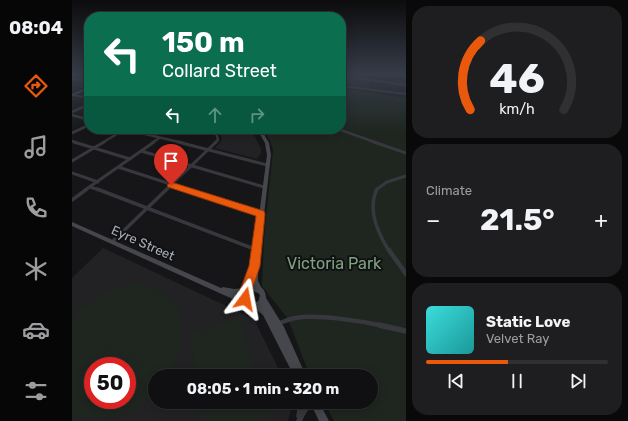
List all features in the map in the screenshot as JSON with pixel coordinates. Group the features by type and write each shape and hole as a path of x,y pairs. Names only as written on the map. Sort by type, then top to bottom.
{"main road":[{"path":"262,134 268,147 268,165 260,214 256,250 255,281 259,290 263,294 263,299 295,369"},
{"name":"Eyre Street","path":"72,224 249,304 263,312 275,325"},
{"path":"255,266 244,297 249,304 258,305 263,299"},
{"name":"Eyre Street","path":"205,284 230,291 246,291"},
{"path":"246,291 253,288 259,290"},
{"path":"275,325 298,369"},
{"path":"317,409 324,421"}],"street":[{"path":"73,95 84,97"},
{"path":"72,112 83,107"},
{"path":"72,115 84,119"},
{"path":"72,134 84,128"},
{"path":"346,132 406,153"},
{"path":"72,161 117,134"},
{"path":"144,134 179,141 268,165"},
{"path":"112,242 218,140 216,134"},
{"path":"72,200 159,138"},
{"path":"72,142 130,159"},
{"path":"141,151 264,187"},
{"path":"118,167 260,214"},
{"path":"72,173 98,182"},
{"path":"406,176 388,182 376,190 372,203 381,236 394,258 406,274"},
{"path":"90,187 256,250"},
{"path":"275,325 293,318 305,317 364,322 406,331"},
{"path":"299,421 300,409"},
{"path":"299,421 305,409"}],"shaded area":[{"path":"220,134 254,134 261,149 261,153 257,159 215,148 222,140"},
{"path":"103,248 254,319 279,369 148,369 148,409 291,409 288,421 72,421 72,278"}],"green space":[{"name":"Victoria Park","path":"346,94 378,94 406,98 406,421 334,421 328,409 378,409 378,369 307,369 288,319 262,286 264,239 273,150 265,134 346,134"},
{"path":"137,284 154,288 167,296 176,306 180,318 182,332 179,347 170,369 148,369 148,399 136,407 136,357 84,357 84,409 132,409 127,412 107,417 96,418 72,416 72,320 87,305 101,295 117,288"},
{"path":"240,319 254,369 195,369 190,333"},
{"path":"201,409 265,409 268,421 202,421"}],"route":[{"path":"171,185 260,214 255,266 245,293 245,299"}]}
